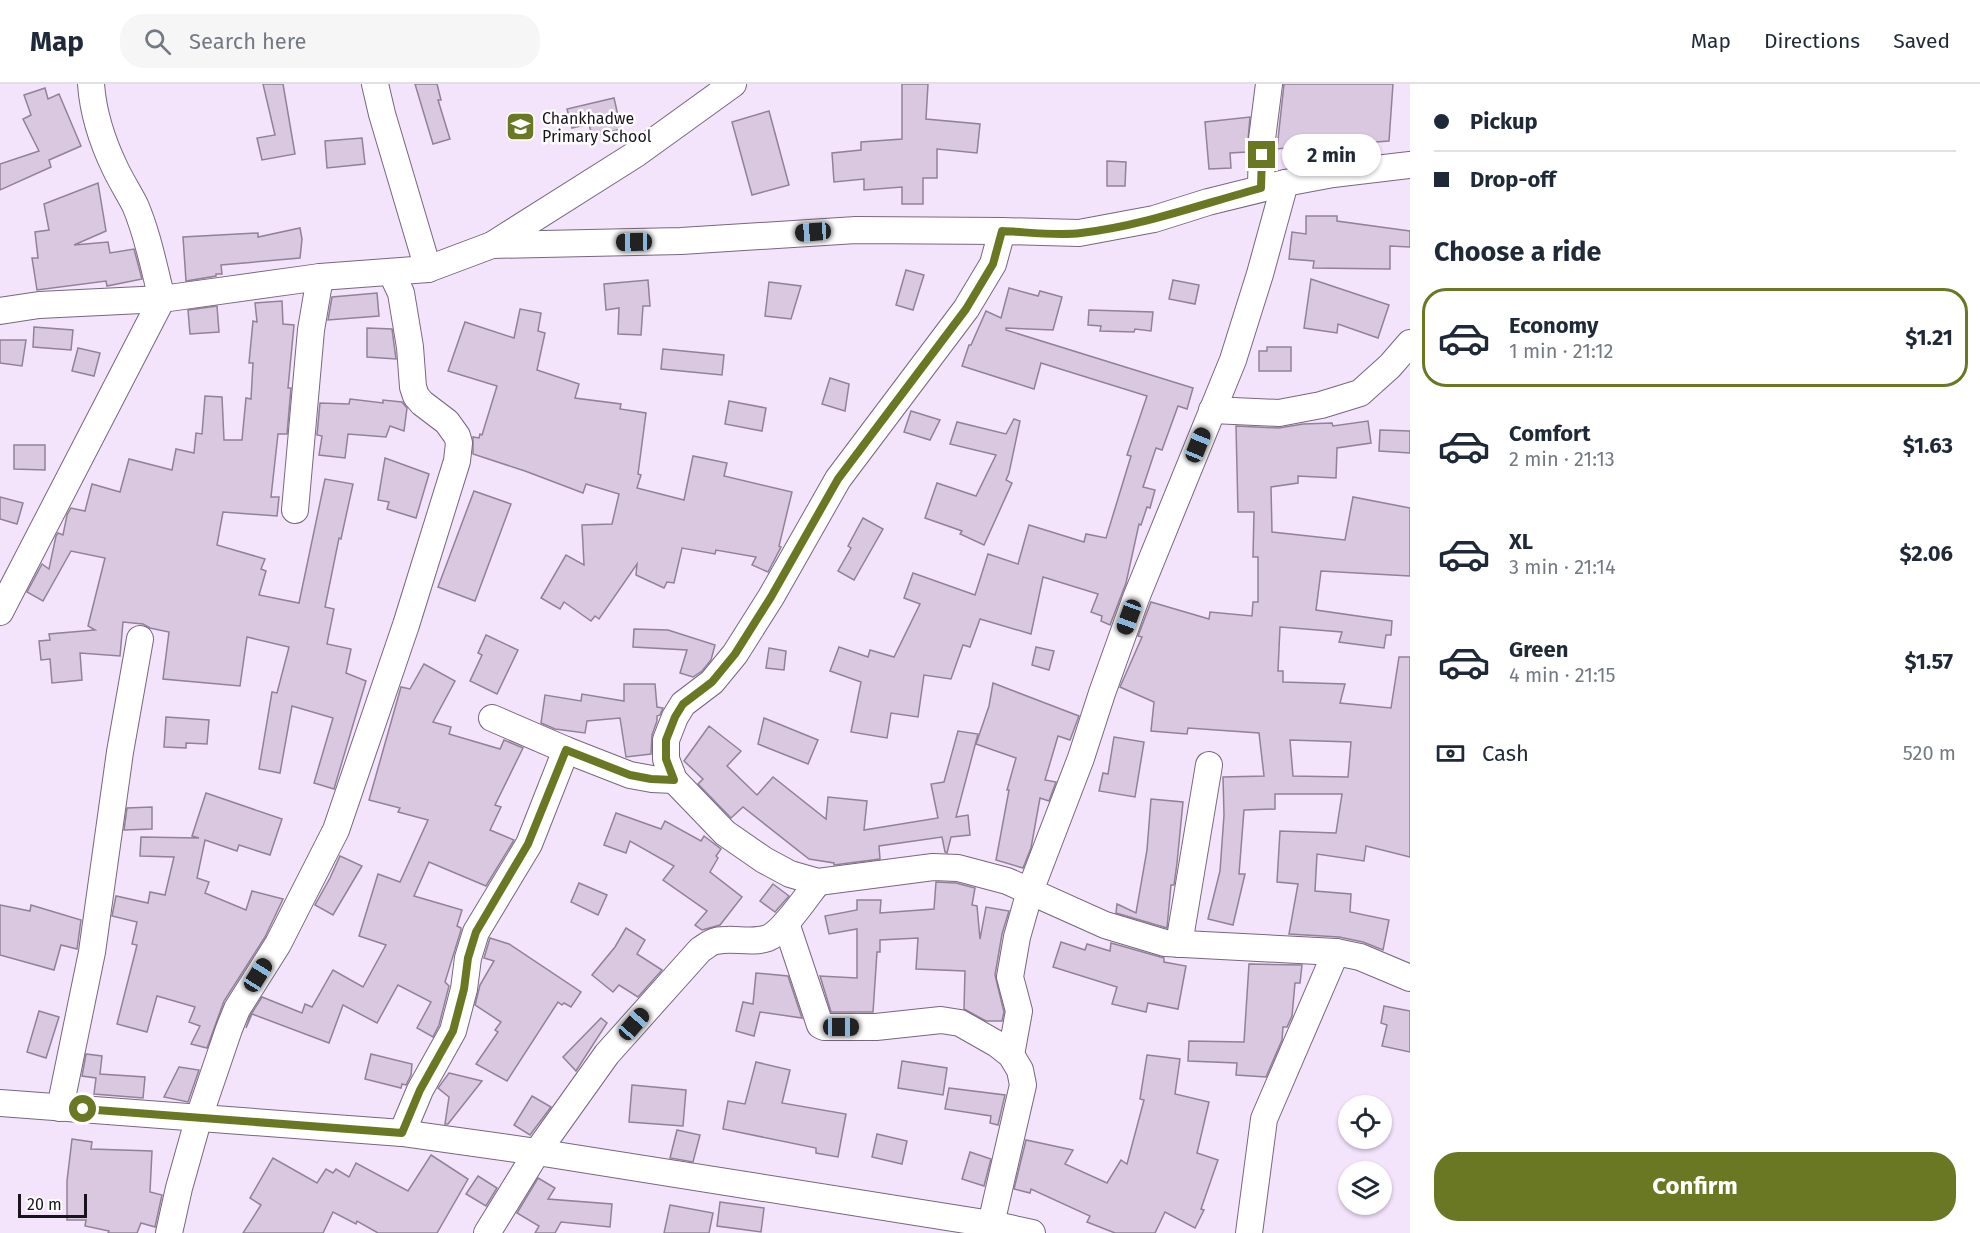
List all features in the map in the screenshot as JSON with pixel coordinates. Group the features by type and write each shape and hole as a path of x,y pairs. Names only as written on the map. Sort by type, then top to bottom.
{"street":[{"path":"0,612 162,299 144,228 101,132 91,84"},
{"path":"375,84 428,269"},
{"path":"0,311 39,305 162,299 320,278 428,269 492,245 636,154 733,84"},
{"path":"1011,1055 1019,1011 1010,977 1017,937 1030,891 1081,758 1136,598 1233,360 1250,306 1273,185 1262,139 1269,84"},
{"path":"492,245 681,241 856,230 1079,233 1154,219 1273,185 1333,174 1409,167"},
{"path":"1002,231 993,264 966,309 838,479 771,597 735,654 712,682 683,704 675,717 666,740 666,759 674,780 725,833 764,860 790,874 818,882 933,867 958,868 1007,881 1105,925 1156,940 1179,945 1336,952 1360,957 1410,978"},
{"path":"169,1233 199,1117 237,1009 278,944 336,830 406,624 457,461 458,436 447,422 416,396 402,293 391,272"},
{"path":"295,510 310,341 320,278"},
{"path":"1212,410 1279,412 1321,405 1360,393 1390,366 1410,343"},
{"path":"60,1108 92,952 120,752 140,639"},
{"path":"492,718 630,775 674,780"},
{"path":"402,1133 420,1090 453,1031 464,989 468,958 476,932 528,844 566,750"},
{"path":"1179,945 1209,765"},
{"path":"487,1233 537,1152 607,1054 700,950 714,941 751,942 770,937 786,923 818,882"},
{"path":"786,923 819,1024 824,1027 876,1027 940,1020 960,1023 998,1044 1011,1055 1020,1070 1023,1085 991,1224"},
{"path":"1249,1233 1264,1119 1336,952"},
{"path":"0,1103 402,1133 537,1152 991,1224 1032,1233"}],"building":[{"path":"263,84 283,84 295,154 262,160 257,138 275,135"},
{"path":"415,84 437,84 441,100 438,100 450,139 433,144"},
{"path":"902,84 928,84 926,119 980,124 977,153 937,149 937,178 923,178 923,204 902,204 902,187 864,190 864,179 834,182 832,153 861,150 861,142 902,139"},
{"path":"1284,84 1393,84 1389,141 1308,147 1309,159 1286,161 1285,148 1277,149"},
{"path":"45,88 48,99 59,94 81,146 49,160 51,167 0,190 0,164 39,151 23,119 31,115 24,95"},
{"path":"614,98 621,129 592,136 589,124 572,128 567,109"},
{"path":"769,111 789,185 752,195 732,122"},
{"path":"1250,117 1247,152 1230,153 1231,168 1209,169 1205,122"},
{"path":"362,138 365,164 327,168 325,141"},
{"path":"1107,161 1126,162 1125,186 1107,186"},
{"path":"98,183 106,231 74,245 108,242 110,253 134,249 142,279 107,286 106,281 37,290 32,258 38,258 35,232 49,230 44,204"},
{"path":"1306,216 1337,216 1337,221 1410,231 1410,247 1390,246 1390,269 1313,268 1314,261 1289,259 1292,232 1306,234"},
{"path":"300,228 302,239 300,258 221,265 222,274 186,281 183,237 258,233 258,237"},
{"path":"906,270 924,275 913,310 896,305"},
{"path":"1311,279 1389,305 1378,338 1338,324 1337,333 1304,328"},
{"path":"648,280 650,306 643,306 641,335 618,334 619,308 606,310 604,284"},
{"path":"1173,280 1199,285 1195,304 1169,299"},
{"path":"769,282 801,286 791,319 765,316"},
{"path":"1009,288 1038,296 1040,291 1062,297 1053,330 1006,328 1006,330 1193,388 1187,409 1178,406 1162,450 1156,448 1143,487 1155,490 1150,508 1147,507 1141,525 1139,524 1126,583 1110,625 1101,621 1102,616 1091,612 1098,594 1043,577 1031,634 980,619 970,647 963,645 951,679 924,675 918,717 891,713 887,738 851,732 861,682 830,671 839,647 868,657 870,650 894,657 920,604 904,598 913,573 975,595 988,554 1018,564 1029,525 1084,542 1086,534 1106,538 1131,456 1127,455 1147,396 1041,363 1034,389 962,366 969,345 986,311 1001,318"},
{"path":"377,293 379,316 328,320 332,297"},
{"path":"282,301 283,324 294,325 288,388 291,388 287,434 278,434 271,497 279,497 277,516 223,512 217,545 265,559 261,569 266,571 259,595 299,603 325,479 353,484 325,607 334,609 327,644 351,649 346,673 366,681 334,789 314,783 333,718 292,706 280,773 259,769 272,692 277,693 289,647 247,637 240,686 163,679 169,632 143,624 123,622 120,656 80,653 82,680 52,683 50,659 41,660 39,641 50,640 49,634 95,630 88,626 105,558 71,551 43,601 27,592 42,564 49,569 56,536 58,533 63,535 67,515 71,508 85,511 92,484 120,492 129,459 172,470 176,449 194,453 196,433 202,434 205,396 222,397 224,440 242,440 246,398 251,399 253,363 249,363 253,321 257,322 255,303"},
{"path":"217,306 219,332 190,334 188,310"},
{"path":"520,309 541,313 538,331 545,333 537,370 579,384 575,398 621,404 620,409 646,413 638,474 641,475 637,488 684,500 693,456 727,463 724,476 792,492 779,546 781,547 768,572 752,565 756,557 716,550 715,554 682,548 674,583 667,582 664,588 636,575 637,564 599,619 595,616 591,621 564,602 560,609 541,598 566,555 584,565 582,525 612,524 619,494 586,484 583,493 473,454 473,437 479,438 480,434 482,435 497,386 448,371 465,322 514,338"},
{"path":"1089,310 1153,312 1151,331 1135,329 1134,332 1100,331 1101,326 1088,325"},
{"path":"34,327 73,330 71,350 33,347"},
{"path":"367,328 392,329 396,359 367,357"},
{"path":"0,340 26,340 22,366 0,363"},
{"path":"1267,347 1291,347 1291,371 1259,371 1259,351 1267,351"},
{"path":"78,348 100,353 94,376 72,371"},
{"path":"663,349 724,355 722,375 661,369"},
{"path":"830,378 849,384 845,411 822,404"},
{"path":"350,399 383,403 383,400 402,402 407,408 404,431 390,426 386,437 348,434 345,458 319,455 322,436 317,435 320,403 349,404"},
{"path":"729,401 766,408 762,431 725,424"},
{"path":"911,411 940,420 930,440 904,432"},
{"path":"1014,419 1020,421 1006,480 1012,483 984,545 960,534 962,531 925,518 937,483 976,496 996,455 950,444 957,422 1006,434"},
{"path":"1368,421 1371,443 1337,448 1336,478 1298,476 1298,483 1271,487 1272,532 1345,540 1353,497 1410,508 1410,576 1321,571 1316,610 1392,621 1391,635 1386,635 1384,648 1339,642 1342,632 1280,627 1278,671 1283,671 1283,682 1345,684 1340,703 1391,708 1399,657 1410,657 1410,857 1366,846 1364,861 1317,854 1315,891 1351,894 1350,912 1389,920 1383,950 1363,942 1339,937 1289,934 1298,884 1277,882 1280,831 1336,833 1342,794 1275,794 1275,809 1244,810 1239,874 1245,874 1233,925 1208,919 1220,871 1224,815 1223,777 1264,776 1259,733 1188,728 1187,734 1151,731 1154,702 1120,687 1142,637 1138,636 1151,602 1209,619 1210,612 1252,616 1253,602 1258,602 1258,557 1253,557 1254,512 1238,512 1236,426 1279,428 1332,423 1333,426","holes":["1290,740 1351,742 1348,777 1293,776"]},
{"path":"1380,430 1410,431 1410,453 1379,451"},
{"path":"14,445 45,445 45,470 14,469"},
{"path":"385,458 429,474 416,518 387,509 389,502 378,500"},
{"path":"474,491 511,504 475,601 438,587"},
{"path":"0,497 23,503 17,524 0,519"},
{"path":"863,518 883,529 854,580 838,571 851,548 848,546"},
{"path":"634,629 668,630 715,645 711,660 702,671 693,677 680,673 687,650 633,647"},
{"path":"486,635 518,650 497,694 470,681 482,655 478,653"},
{"path":"1036,647 1054,651 1049,670 1032,665"},
{"path":"769,648 786,651 784,670 766,668"},
{"path":"424,664 455,681 433,722 451,727 449,734 500,749 504,740 523,748 495,805 501,807 490,830 514,840 486,886 429,862 414,896 462,910 457,926 461,930 445,982 449,986 439,1025 433,1037 417,1028 431,1002 398,985 377,1023 343,1005 329,1043 252,1014 246,1028 250,1016 262,997 302,1013 305,1004 312,1007 333,970 363,987 386,945 359,936 378,874 400,882 428,820 398,812 400,808 369,800 401,687 410,689"},
{"path":"993,683 1079,716 1070,740 1058,736 1045,780 1056,782 1049,801 1040,798 1031,848 1023,868 996,860 1009,790 1007,790 1016,758 976,744 989,706"},
{"path":"624,684 655,684 657,707 663,708 657,716 652,735 651,754 626,757 620,718 587,721 585,733 555,729 541,723 545,695 581,701 582,694 624,701"},
{"path":"166,717 209,720 207,744 186,743 186,748 164,747"},
{"path":"764,718 818,740 808,764 758,744"},
{"path":"709,726 741,751 727,766 757,795 773,777 826,819 828,797 867,801 864,830 938,818 931,784 944,782 958,731 978,734 956,817 968,815 970,835 951,837 947,853 942,837 879,846 880,859 834,865 834,863 809,859 743,807 731,818 698,784 703,779 684,761"},
{"path":"1114,737 1144,742 1135,797 1099,791 1103,773 1108,774"},
{"path":"206,793 282,819 270,855 239,845 237,851 205,840 197,878 209,882 205,893 246,910 252,891 283,899 265,937 224,1001 207,1048 191,1044 200,1026 189,1022 195,1007 157,996 147,1032 117,1024 137,945 132,944 137,922 112,916 116,896 148,903 150,892 165,895 174,857 140,856 141,837 199,838 192,836"},
{"path":"1151,799 1183,802 1167,928 1116,913 1117,904 1136,913 1147,850"},
{"path":"152,807 152,829 124,830 127,808"},
{"path":"616,813 661,829 665,821 701,841 704,836 721,849 710,872 742,897 720,925 702,930 695,925 707,911 663,880 674,866 630,841 626,853 604,845"},
{"path":"340,856 362,866 333,915 315,905"},
{"path":"936,882 956,883 975,888 972,905 977,906 980,939 986,907 1009,911 1002,934 995,975 1004,1012 1002,1021 986,1021 964,1009 965,971 916,969 918,938 880,940 880,952 877,952 873,1012 831,1012 820,976 857,978 857,929 829,934 825,916 857,910 857,900 881,900 880,913 934,909"},
{"path":"579,883 607,895 598,915 571,902"},
{"path":"773,884 789,896 775,912 760,901"},
{"path":"0,905 30,911 31,905 81,920 77,949 61,945 54,970 0,955"},
{"path":"626,928 645,940 637,954 662,970 638,997 619,985 613,992 592,975 615,947"},
{"path":"490,938 509,944 581,992 571,1007 558,1002 507,1081 476,1064 498,1032 495,1030 501,1022 475,1005 480,985 494,961 484,958"},
{"path":"1061,942 1085,950 1087,944 1110,951 1111,943 1164,958 1164,962 1186,966 1178,1009 1148,1003 1146,1012 1112,1004 1117,987 1053,967"},
{"path":"1249,964 1302,965 1300,983 1295,983 1292,1016 1287,1027 1283,1027 1282,1040 1266,1077 1236,1075 1237,1063 1188,1061 1189,1041 1244,1042"},
{"path":"756,973 788,976 802,1018 760,1012 754,1036 736,1031 743,1002 753,1004"},
{"path":"1384,1006 1410,1011 1410,1052 1382,1046 1387,1025 1381,1023"},
{"path":"39,1011 59,1017 46,1058 27,1052"},
{"path":"601,1018 607,1023 576,1071 563,1057"},
{"path":"86,1054 102,1056 100,1074 145,1077 143,1098 94,1094 96,1078 82,1076"},
{"path":"371,1054 412,1064 411,1075 406,1085 402,1084 401,1088 365,1079"},
{"path":"1147,1055 1180,1059 1175,1094 1209,1102 1197,1153 1218,1160 1201,1209 1204,1210 1195,1228 1165,1212 1155,1233 1115,1233 1087,1222 1090,1216 1031,1189 1030,1193 1014,1189 1026,1140 1073,1150 1065,1164 1107,1183 1121,1160 1127,1164 1144,1100 1140,1099"},
{"path":"902,1061 947,1068 943,1095 898,1088"},
{"path":"756,1062 790,1070 782,1103 846,1114 838,1157 816,1153 816,1148 723,1129 728,1101 745,1104"},
{"path":"179,1067 199,1070 188,1102 164,1097"},
{"path":"449,1073 482,1081 448,1124 445,1124 449,1097 438,1088"},
{"path":"632,1085 686,1090 683,1126 629,1122"},
{"path":"949,1088 1005,1095 998,1125 990,1123 991,1116 945,1109"},
{"path":"532,1096 551,1107 530,1135 514,1125"},
{"path":"677,1130 700,1135 693,1162 670,1158"},
{"path":"877,1134 907,1141 902,1164 872,1157"},
{"path":"72,1139 92,1142 91,1149 152,1151 150,1192 162,1195 155,1227 141,1223 137,1233 108,1233 109,1231 85,1226 86,1220 67,1220 67,1181"},
{"path":"970,1152 991,1159 984,1186 962,1179"},
{"path":"431,1155 468,1179 437,1233 378,1233 357,1221 356,1224 333,1212 323,1233 243,1233 261,1205 250,1198 273,1158 317,1183 326,1169 333,1173 336,1169 349,1177 356,1163 408,1191"},
{"path":"478,1176 497,1188 486,1206 466,1194"},
{"path":"538,1178 555,1188 548,1199 612,1204 610,1227 561,1222 555,1233 535,1233 539,1226 517,1213"},
{"path":"720,1202 764,1208 761,1232 717,1226"},
{"path":"670,1205 713,1213 709,1233 664,1233"}],"place":[{"name":"Chankhadwe Primary School","path":"521,127"}],"route":[{"path":"83,1109 402,1133 426,1077 453,1031 464,989 468,958 476,932 537,826 566,750 630,775 674,780 666,759 666,740 675,717 683,704 712,682 735,654 771,597 838,479 966,309 993,264 1002,231 1079,233 1154,219 1261,188 1262,155"}]}
